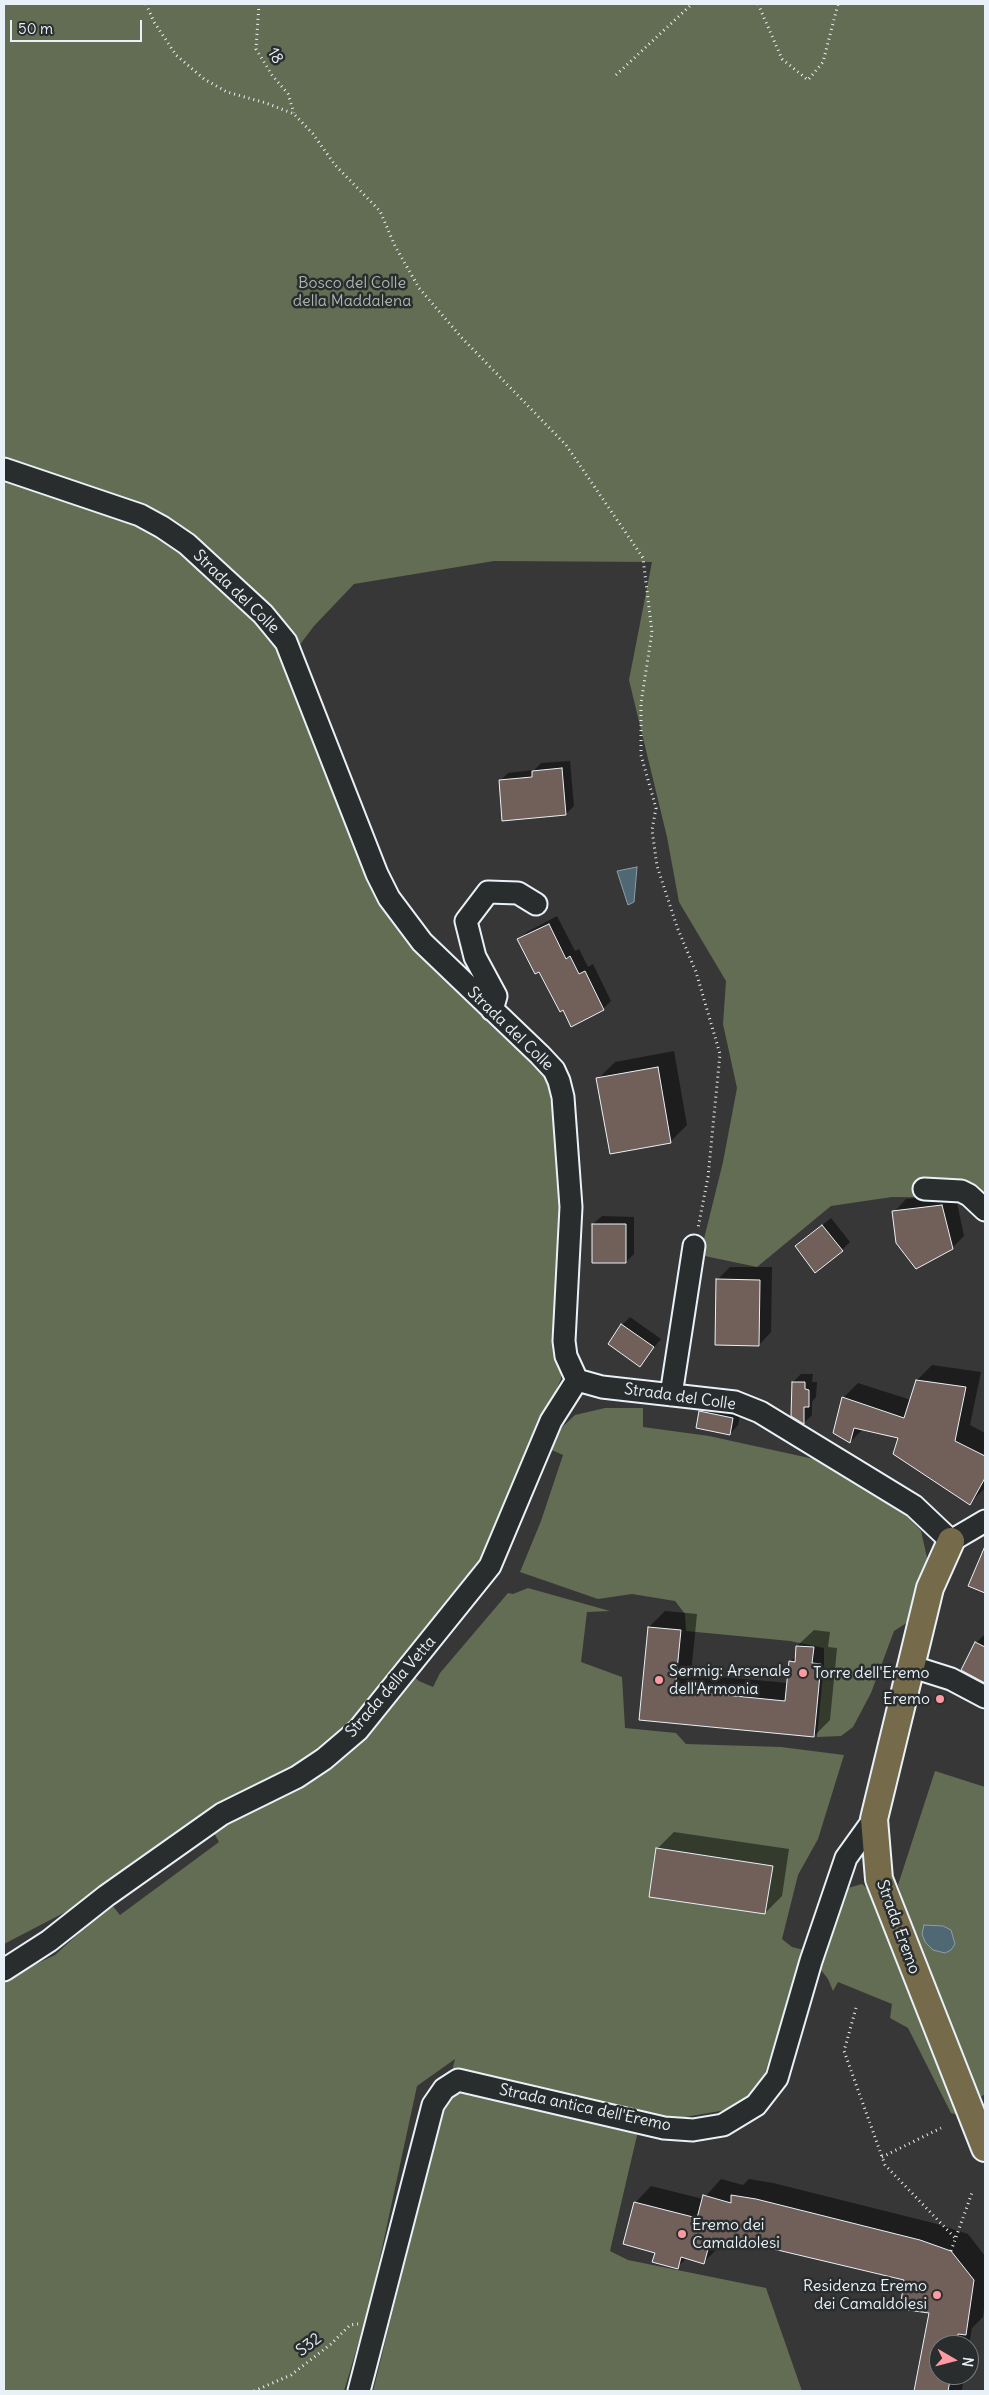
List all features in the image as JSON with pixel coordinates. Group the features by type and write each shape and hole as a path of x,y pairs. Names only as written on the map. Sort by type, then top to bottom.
{"main road":[{"name":"Strada Eremo","path":"951,1541 930,1588 913,1667 874,1819 878,1879 985,2148"}],"street":[{"name":"Strada del Colle","path":"4,469 140,514 162,527 187,544 278,630 286,642 377,874 390,898 422,942 554,1070 563,1097 571,1207 564,1341 566,1356 577,1380 602,1387 735,1402 760,1412 914,1506 951,1541"},
{"path":"492,1010 496,996 475,957 466,921 488,892 518,893 536,904"},
{"path":"924,1189 961,1191 969,1195 985,1210"},
{"path":"671,1395 694,1246"},
{"name":"Strada della Vetta","path":"4,1970 49,1941 106,1896 222,1814 297,1777 324,1759 358,1730 490,1566 551,1421 577,1380"},
{"path":"951,1541 985,1521"},
{"path":"913,1667 951,1679 985,1697"},
{"name":"Strada antica dell'Eremo","path":"360,2391 433,2105 444,2089 458,2080 664,2128 694,2130 723,2125 756,2105 777,2078 808,1968 846,1858 874,1819"}],"path":[{"path":"146,4 154,22 176,55 204,79 227,92 266,102 294,114 314,134 335,165 380,211 395,246 419,288 462,338 566,445 643,558 652,632 642,703 641,755 656,808 652,830 656,866 677,927 696,972 720,1054 708,1176 694,1246"},
{"name":"18","path":"259,4 256,49 272,75 288,94 294,114"},
{"path":"616,75 692,4"},
{"path":"758,4 782,59 808,80 823,62 838,4"},
{"path":"856,2008 844,2051 885,2165 956,2239"},
{"path":"882,2157 941,2128"},
{"path":"951,2251 974,2190"},
{"name":"S32","path":"254,2391 290,2375 331,2344 350,2324 378,2322"}],"green space":[{"name":"Bosco del Colle della Maddalena","path":"4,4 985,4 985,1198 892,1197 831,1206 757,1267 700,1255 723,1162 737,1088 723,1024 726,981 679,902 667,837 629,680 652,562 494,561 354,584 314,626 289,659 404,936 546,1072 557,1139 561,1231 561,1379 482,1563 402,1666 419,1681 433,1687 440,1673 508,1593 513,1594 528,1588 610,1611 587,1612 581,1662 622,1677 625,1728 676,1733 686,1744 781,1747 844,1755 818,1839 798,1875 782,1939 792,1947 804,1950 764,2076 738,2108 679,2118 642,2114 610,2251 628,2260 766,2288 802,2391 373,2391 455,2059 417,2086 370,2304 344,2391 4,2391 4,1979 55,1955 111,1904 120,1915 219,1842 204,1815 102,1893 4,1944"},
{"path":"605,1408 643,1408 643,1427 709,1436 823,1461 888,1497 921,1531 928,1562 911,1620 894,1631 871,1693 853,1727 841,1736 817,1737 824,1648 790,1641 686,1631 685,1614 675,1601 632,1594 598,1599 520,1572 541,1521 563,1455 547,1448 558,1431 575,1415"},
{"path":"935,1771 985,1787 985,2094 979,2098 933,1988 898,1885"},
{"path":"862,1884 878,1898 962,2116 951,2113 908,2028 890,2018 892,2004 838,1982 833,1991 828,1979 817,1965 841,1890"}],"water":[{"path":"637,867 634,902 628,905 617,871"},
{"path":"924,1925 943,1926 951,1930 955,1944 951,1950 945,1953 933,1950 925,1942 922,1934"}],"building":[{"path":"562,768 566,815 502,821 499,780 532,777 532,771"},
{"path":"549,924 566,959 570,956 579,974 585,971 604,1010 571,1027 563,1010 560,1012 539,972 535,974 517,939"},
{"path":"658,1067 671,1143 610,1154 596,1078"},
{"path":"942,1205 953,1249 916,1269 896,1243 892,1211"},
{"path":"592,1224 626,1224 626,1263 592,1263"},
{"path":"822,1225 843,1251 815,1273 795,1246"},
{"path":"716,1279 760,1280 759,1346 715,1345"},
{"path":"621,1324 654,1347 640,1367 608,1344"},
{"path":"916,1380 966,1387 955,1441 985,1456 985,1478 970,1505 893,1454 898,1438 854,1428 850,1443 833,1433 842,1397 904,1418"},
{"path":"792,1382 805,1382 805,1389 809,1390 809,1407 804,1407 804,1424 791,1416"},
{"path":"699,1411 733,1418 730,1435 696,1428"},
{"path":"985,1546 985,1593 968,1586"},
{"name":"Sermig: Arsenale dell'Armonia","path":"648,1627 681,1630 675,1690 785,1701 789,1661 795,1662 796,1646 814,1647 812,1663 821,1664 814,1737 639,1720"},
{"path":"975,1642 985,1647 985,1683 961,1670"},
{"path":"656,1848 773,1866 765,1914 649,1897"},
{"name":"Residenza Eremo dei Camaldolesi","path":"703,2195 731,2203 731,2195 756,2199 920,2240 951,2251 974,2280 966,2335 929,2335 929,2385 949,2385 948,2391 914,2391 929,2313 900,2309 904,2280 748,2243 747,2247 711,2238 704,2264 681,2257 678,2269 652,2262 655,2253 623,2244 634,2202 697,2218"}],"place":[{"name":"Torre dell'Eremo","path":"803,1673"},
{"name":"Sermig: Arsenale dell'Armonia","path":"659,1680"},
{"name":"Eremo","path":"940,1699"},
{"name":"Eremo dei Camaldolesi","path":"682,2234"},
{"name":"Residenza Eremo dei Camaldolesi","path":"937,2295"}]}
